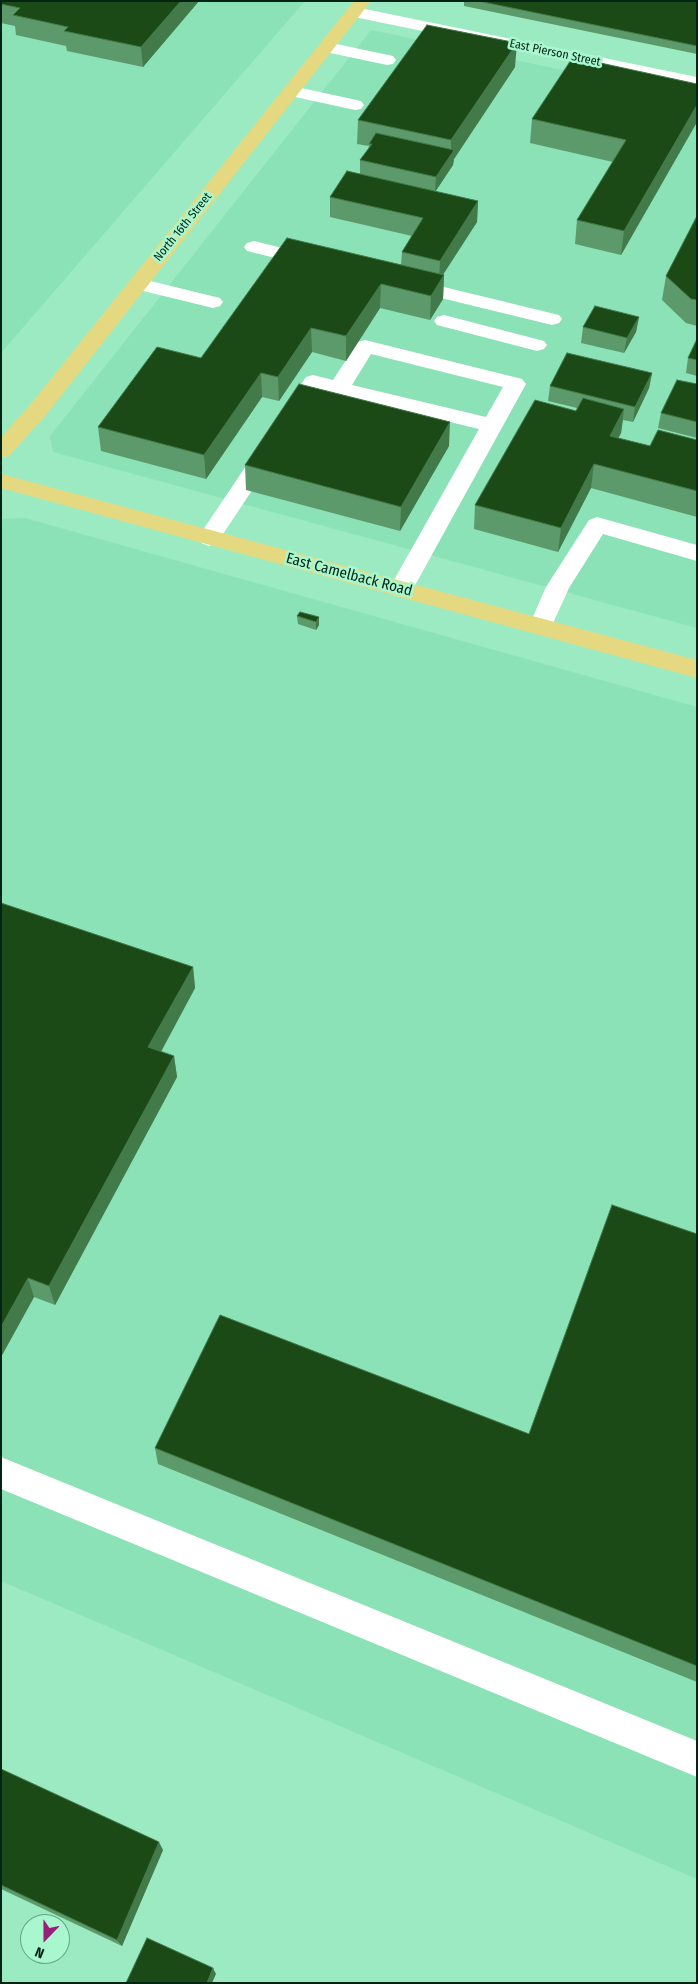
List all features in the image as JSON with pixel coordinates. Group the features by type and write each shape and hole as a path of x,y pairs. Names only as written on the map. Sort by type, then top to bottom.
{"main road":[{"name":"North 16th Street","path":"1,451 38,410 359,7"},
{"name":"East Camelback Road","path":"1,481 697,669"}],"street":[{"name":"East Pierson Street","path":"359,7 697,82"},
{"path":"326,47 387,60"},
{"path":"292,91 355,105"},
{"path":"254,247 328,265"},
{"path":"392,280 552,319"},
{"path":"138,284 213,302"},
{"path":"444,321 537,345"},
{"path":"339,388 365,346 516,384 401,589"},
{"path":"209,538 313,382 492,425"},
{"path":"541,626 558,587 597,525 697,553"},
{"path":"1,1473 697,1759"}],"shaded area":[{"path":"1,1 305,1 1,353"},
{"path":"371,30 697,98 697,628 53,452 50,436"},
{"path":"25,518 697,707 697,1879 1,1581 1,519"}],"building":[{"path":"1,1 181,1 141,47 64,31 68,27 13,15 20,8 1,4"},
{"path":"478,1 697,1 697,46"},
{"path":"427,25 517,43 451,140 358,120"},
{"path":"573,57 697,84 697,105 624,231 577,220 626,140 532,119"},
{"path":"376,133 454,150 436,177 360,160 372,144 369,144"},
{"path":"347,171 478,201 440,261 402,252 423,218 330,197"},
{"path":"697,216 697,300 691,299 666,276"},
{"path":"287,238 444,275 431,296 381,284 346,336 311,328 278,377 261,373 204,455 98,427 157,347 201,358"},
{"path":"595,306 639,317 627,338 583,327"},
{"path":"697,339 697,360 688,358"},
{"path":"567,353 652,373 635,407 550,386"},
{"path":"677,380 697,384 697,422 661,413"},
{"path":"299,384 450,422 401,507 245,465"},
{"path":"583,398 624,409 610,436 650,446 658,430 697,440 697,491 594,464 561,528 475,505 535,400 576,411"},
{"path":"300,612 319,617 316,622 297,616"},
{"path":"1,903 193,967 148,1047 174,1056 49,1286 28,1278 1,1327"},
{"path":"612,1205 697,1234 697,1666 155,1448 220,1315 529,1434"},
{"path":"1,1769 159,1842 117,1940 70,1918 70,1914 62,1914 1,1885"},
{"path":"147,1938 213,1968 207,1983 126,1983"}]}
